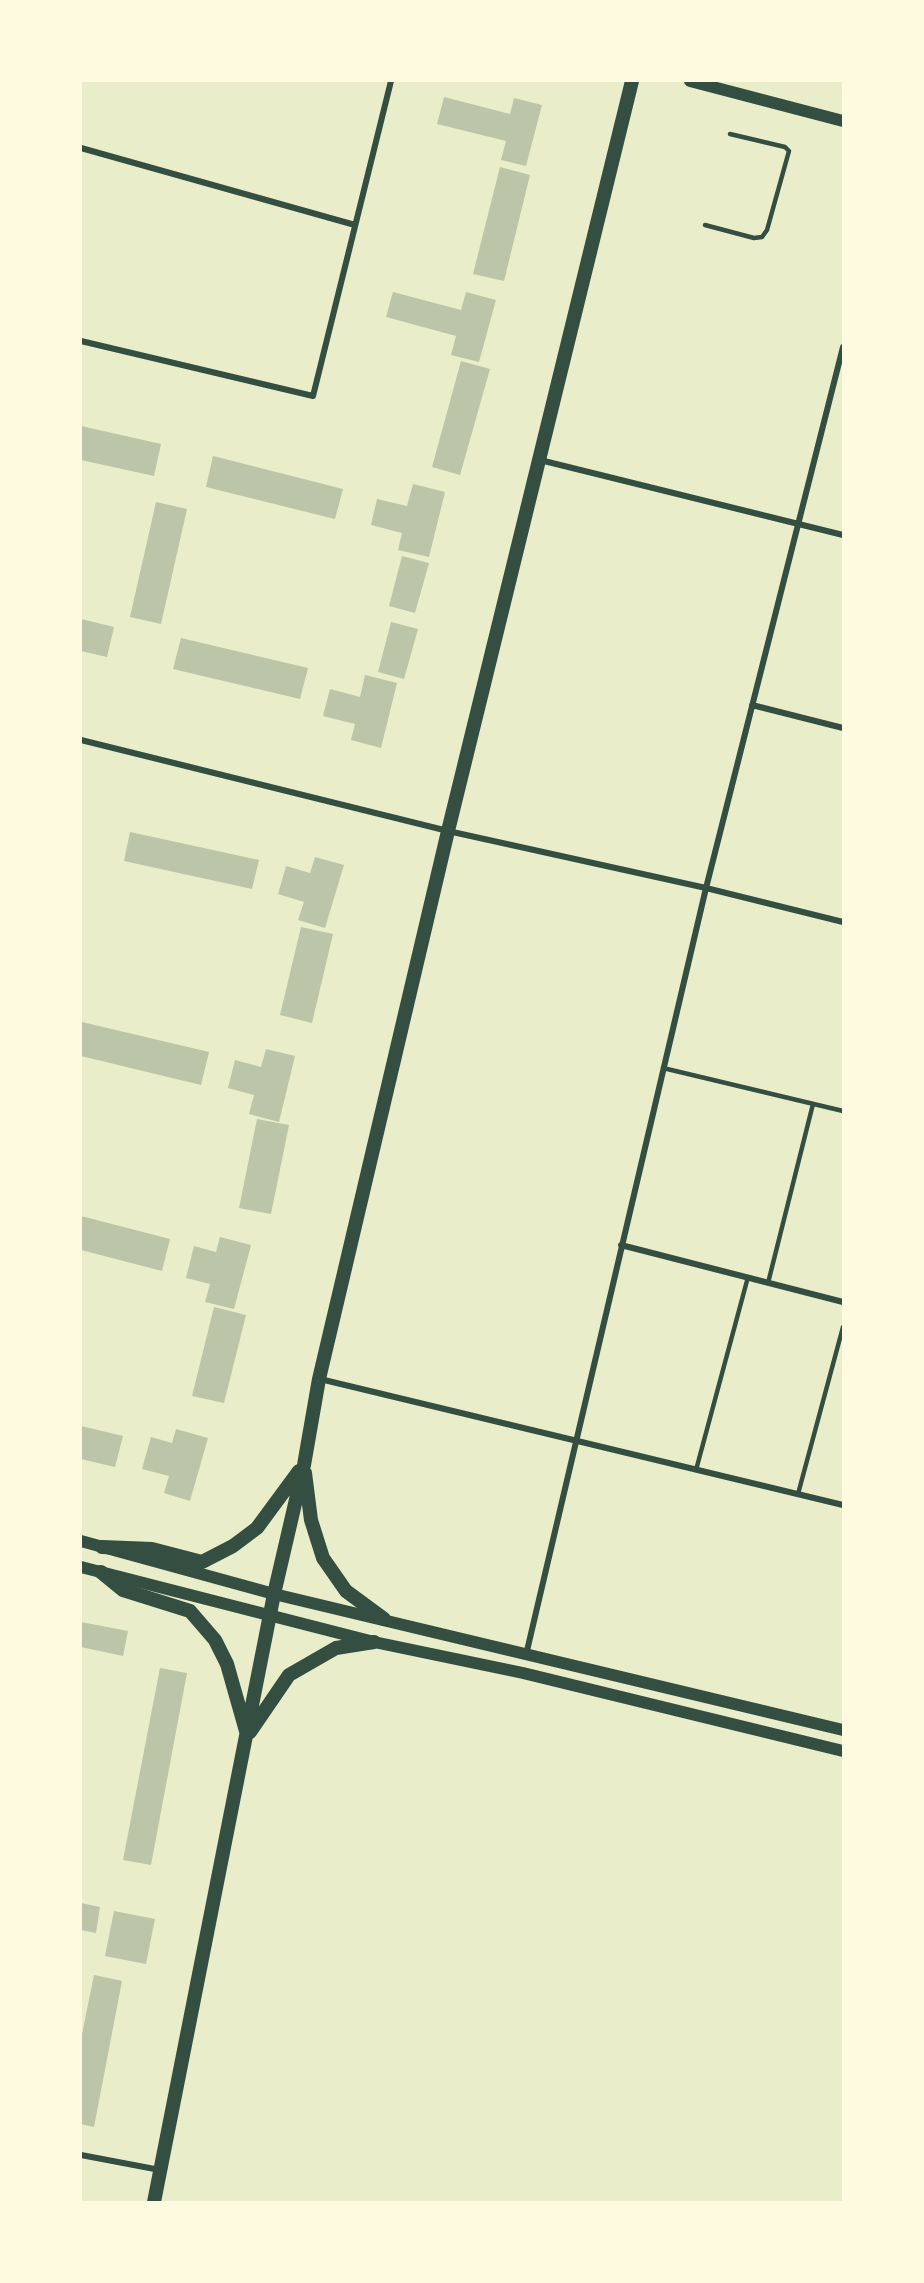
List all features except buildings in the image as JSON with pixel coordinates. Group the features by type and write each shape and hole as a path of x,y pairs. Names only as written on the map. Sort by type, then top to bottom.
{"main road":[{"path":"154,2202 269,1616 304,1465 319,1379 448,831 632,81"},
{"path":"690,81 843,121"},
{"path":"102,1547 152,1549 202,1562 233,1546 257,1528 304,1465"},
{"path":"304,1465 311,1520 323,1558 346,1591 384,1619"},
{"path":"81,1541 274,1594 843,1730"},
{"path":"81,1568 374,1642 531,1674 843,1751"},
{"path":"100,1572 123,1590 190,1611 215,1640 227,1664 247,1736"},
{"path":"247,1736 289,1675 336,1648 374,1642"}],"street":[{"path":"81,341 313,396 391,81"},
{"path":"81,148 355,225"},
{"path":"526,1654 574,1440 706,888 843,347"},
{"path":"540,460 843,535"},
{"path":"752,705 843,728"},
{"path":"81,740 448,831 706,888 843,922"},
{"path":"621,1245 843,1302"},
{"path":"319,1379 843,1505"},
{"path":"81,2155 160,2170"}],"lane":[{"path":"705,225 754,238 762,237 767,230 789,151 785,147 730,134"},
{"path":"663,1068 843,1112"},
{"path":"768,1283 813,1104"},
{"path":"696,1470 748,1277"},
{"path":"798,1494 843,1327"}]}
